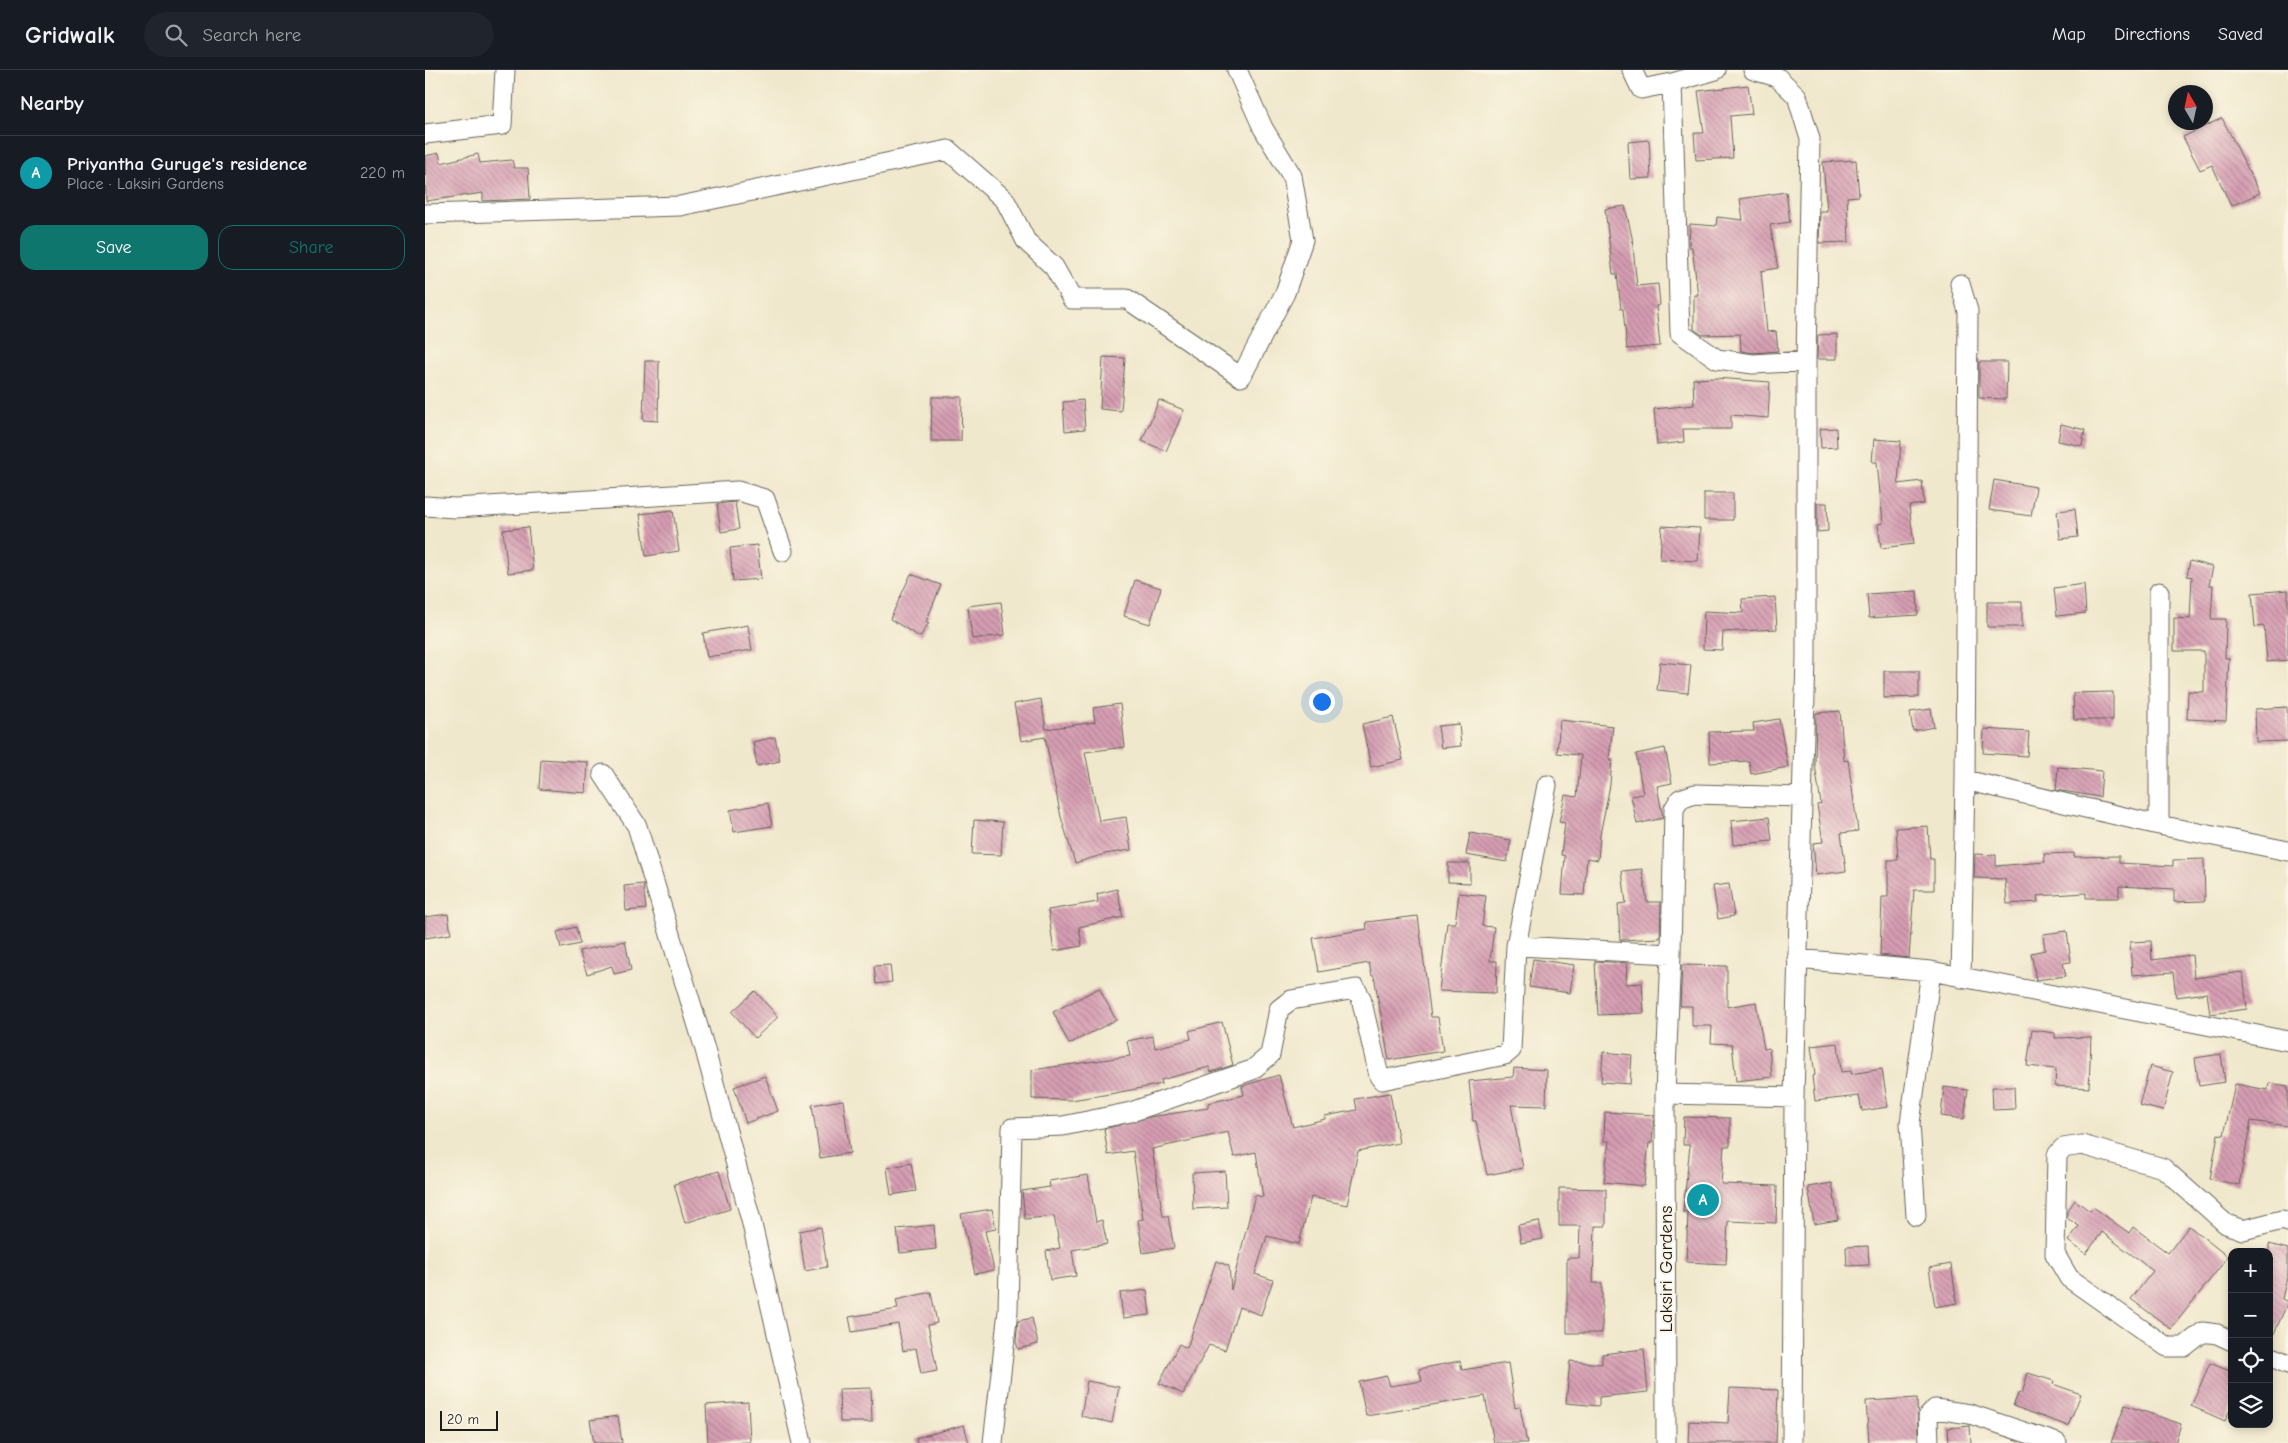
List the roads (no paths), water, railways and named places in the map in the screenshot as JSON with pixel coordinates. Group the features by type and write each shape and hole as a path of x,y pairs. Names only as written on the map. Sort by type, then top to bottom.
{"street":[{"path":"425,134 502,125 505,70"},
{"path":"425,214 681,206 948,150 1005,200 1026,241 1054,267 1072,299 1127,299 1241,377 1285,293 1303,240 1291,176 1263,128 1237,70"},
{"path":"1632,70 1641,89 1672,83 1716,70"},
{"path":"1753,70 1777,76 1797,96 1810,139 1806,361 1806,658 1794,1097 1792,1443"},
{"path":"1672,83 1680,332 1717,359 1753,364 1806,361"},
{"path":"1959,284 1968,311 1965,780 1961,978"},
{"path":"425,506 455,508 738,491 765,499 783,551"},
{"path":"2159,592 2159,825"},
{"path":"603,774 637,826 704,1046 751,1220 802,1443"},
{"path":"1965,780 2159,825 2288,851"},
{"path":"993,1443 1008,1311 1012,1128 1063,1126 1131,1112 1252,1070 1270,1055 1279,1009 1291,1000 1356,989 1361,998 1379,1076 1382,1080 1505,1055 1511,1050 1516,946 1547,785"},
{"name":"Laksiri Gardens","path":"1666,1443 1665,1094 1671,954 1674,808 1680,799 1695,794 1802,797"},
{"path":"1516,946 1671,954"},
{"path":"1797,959 1931,971 2288,1042"},
{"path":"1916,1216 1910,1123 1931,971"},
{"path":"1665,1094 1794,1097"},
{"path":"2228,1338 2217,1334 2203,1332 2184,1347 2167,1347 2069,1278 2055,1254 2057,1155 2063,1148 2082,1145 2163,1168 2226,1224 2243,1230 2281,1220 2288,1222"},
{"path":"2273,1358 2288,1364"},
{"path":"1929,1443 1928,1417 1935,1409 1970,1414 2057,1443"}],"place":[{"name":"Priyantha Guruge's residence","path":"1703,1200"}]}
